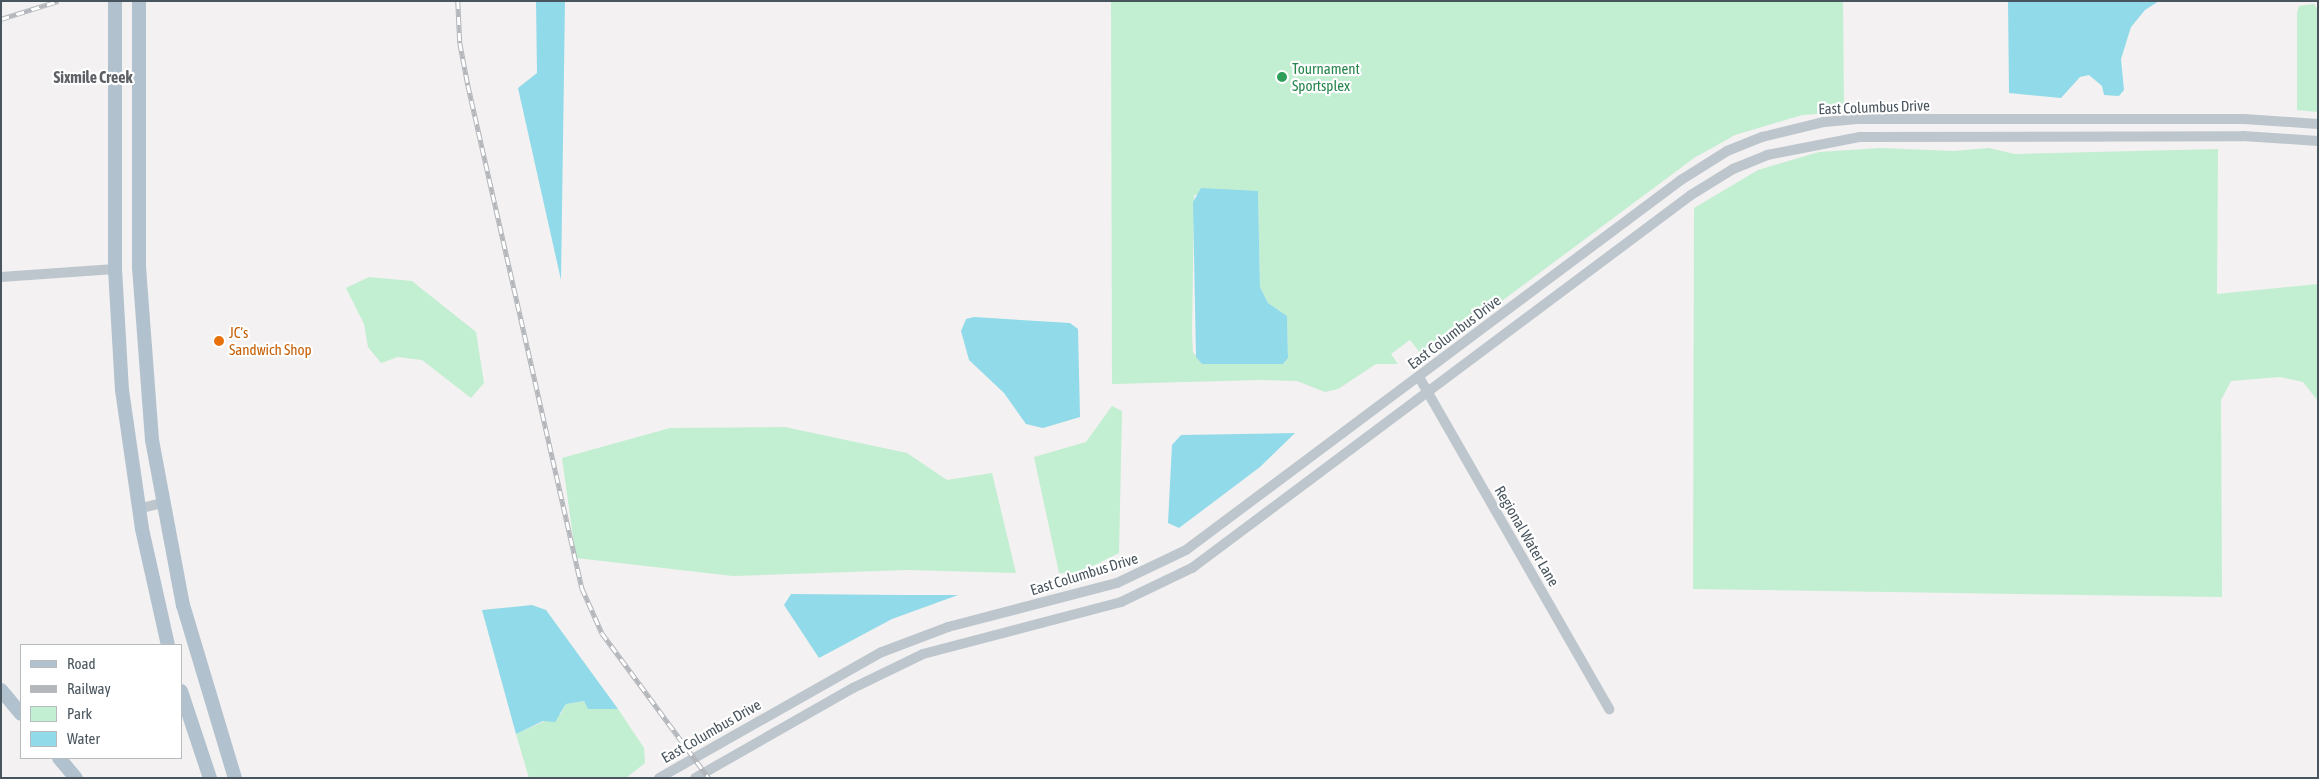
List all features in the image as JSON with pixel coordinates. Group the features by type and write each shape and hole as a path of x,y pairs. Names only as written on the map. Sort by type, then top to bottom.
{"main road":[{"path":"115,1 115,269 122,390 138,509 168,644"},
{"path":"139,1 141,319 162,503 183,605 235,778"},
{"path":"1,690 20,713"},
{"path":"182,694 210,778"},
{"path":"200,752 223,743"},
{"path":"60,759 76,778"}],"street":[{"name":"East Columbus Drive","path":"659,778 882,652 948,627 1117,583 1186,550 1681,180 1727,151 1762,137 1824,122 1860,120 2244,120 2318,124"},
{"path":"2243,136 2244,120"},
{"name":"East Columbus Drive","path":"695,778 923,654 1121,602 1192,568 1691,195 1733,169 1768,155 1860,137 2243,136 2318,141"},
{"path":"1,277 115,269"},
{"name":"Regional Water Lane","path":"1418,377 1609,709"},
{"path":"138,509 162,503"},
{"path":"1048,602 1053,620"}],"green space":[{"path":"1111,1 1843,1 1844,112 1802,115 1735,135 1694,158 1444,344 1421,354 1410,340 1391,354 1398,364 1376,364 1338,389 1325,392 1297,381 1259,380 1112,384","holes":["1258,191 1260,287 1268,303 1287,316 1288,358 1283,364 1202,364 1193,352 1192,333 1194,195"]},
{"path":"2314,4 2318,10 2318,112 2297,110 2297,13 2299,6"},
{"path":"1880,148 1953,151 1989,148 2015,154 2218,149 2217,294 2318,284 2318,401 2303,382 2280,377 2231,381 2221,400 2222,597 1693,589 1694,208 1758,170 1819,152"},
{"path":"369,277 412,281 476,332 484,383 471,398 422,360 398,357 381,363 368,347 364,324 346,288"},
{"path":"1112,406 1122,411 1119,553 1079,573 1059,573 1034,457 1086,442"},
{"path":"785,427 907,453 947,480 992,473 1016,573 907,570 733,576 576,558 562,458 670,428"},
{"path":"584,701 588,709 618,709 644,748 645,763 626,778 529,778 516,734 561,714 566,704"}],"water":[{"path":"536,1 565,1 561,280 518,88 537,73"},
{"path":"2008,1 2159,1 2145,10 2131,27 2121,59 2124,90 2119,96 2104,95 2102,86 2089,75 2080,77 2061,98 2009,93"},
{"path":"1201,188 1258,191 1260,287 1268,303 1287,316 1288,358 1283,364 1202,364 1196,357 1193,202"},
{"path":"974,317 1070,323 1078,329 1080,417 1043,428 1026,424 1004,393 969,360 961,331 966,319"},
{"path":"1295,433 1260,467 1179,528 1168,523 1172,445 1181,435"},
{"path":"791,594 958,595 892,619 819,658 784,605"},
{"path":"532,605 546,610 618,709 588,709 584,701 566,704 555,722 543,721 516,734 482,610"}],"railway":[{"path":"1,19 58,1"},
{"path":"458,1 460,43 468,85 582,588 602,633 709,778"}],"place":[{"name":"Tournament Sportsplex","path":"1282,77"},
{"name":"JC’s Sandwich Shop","path":"219,341"}],"district":[{"name":"Sixmile Creek","path":"93,77"}]}
